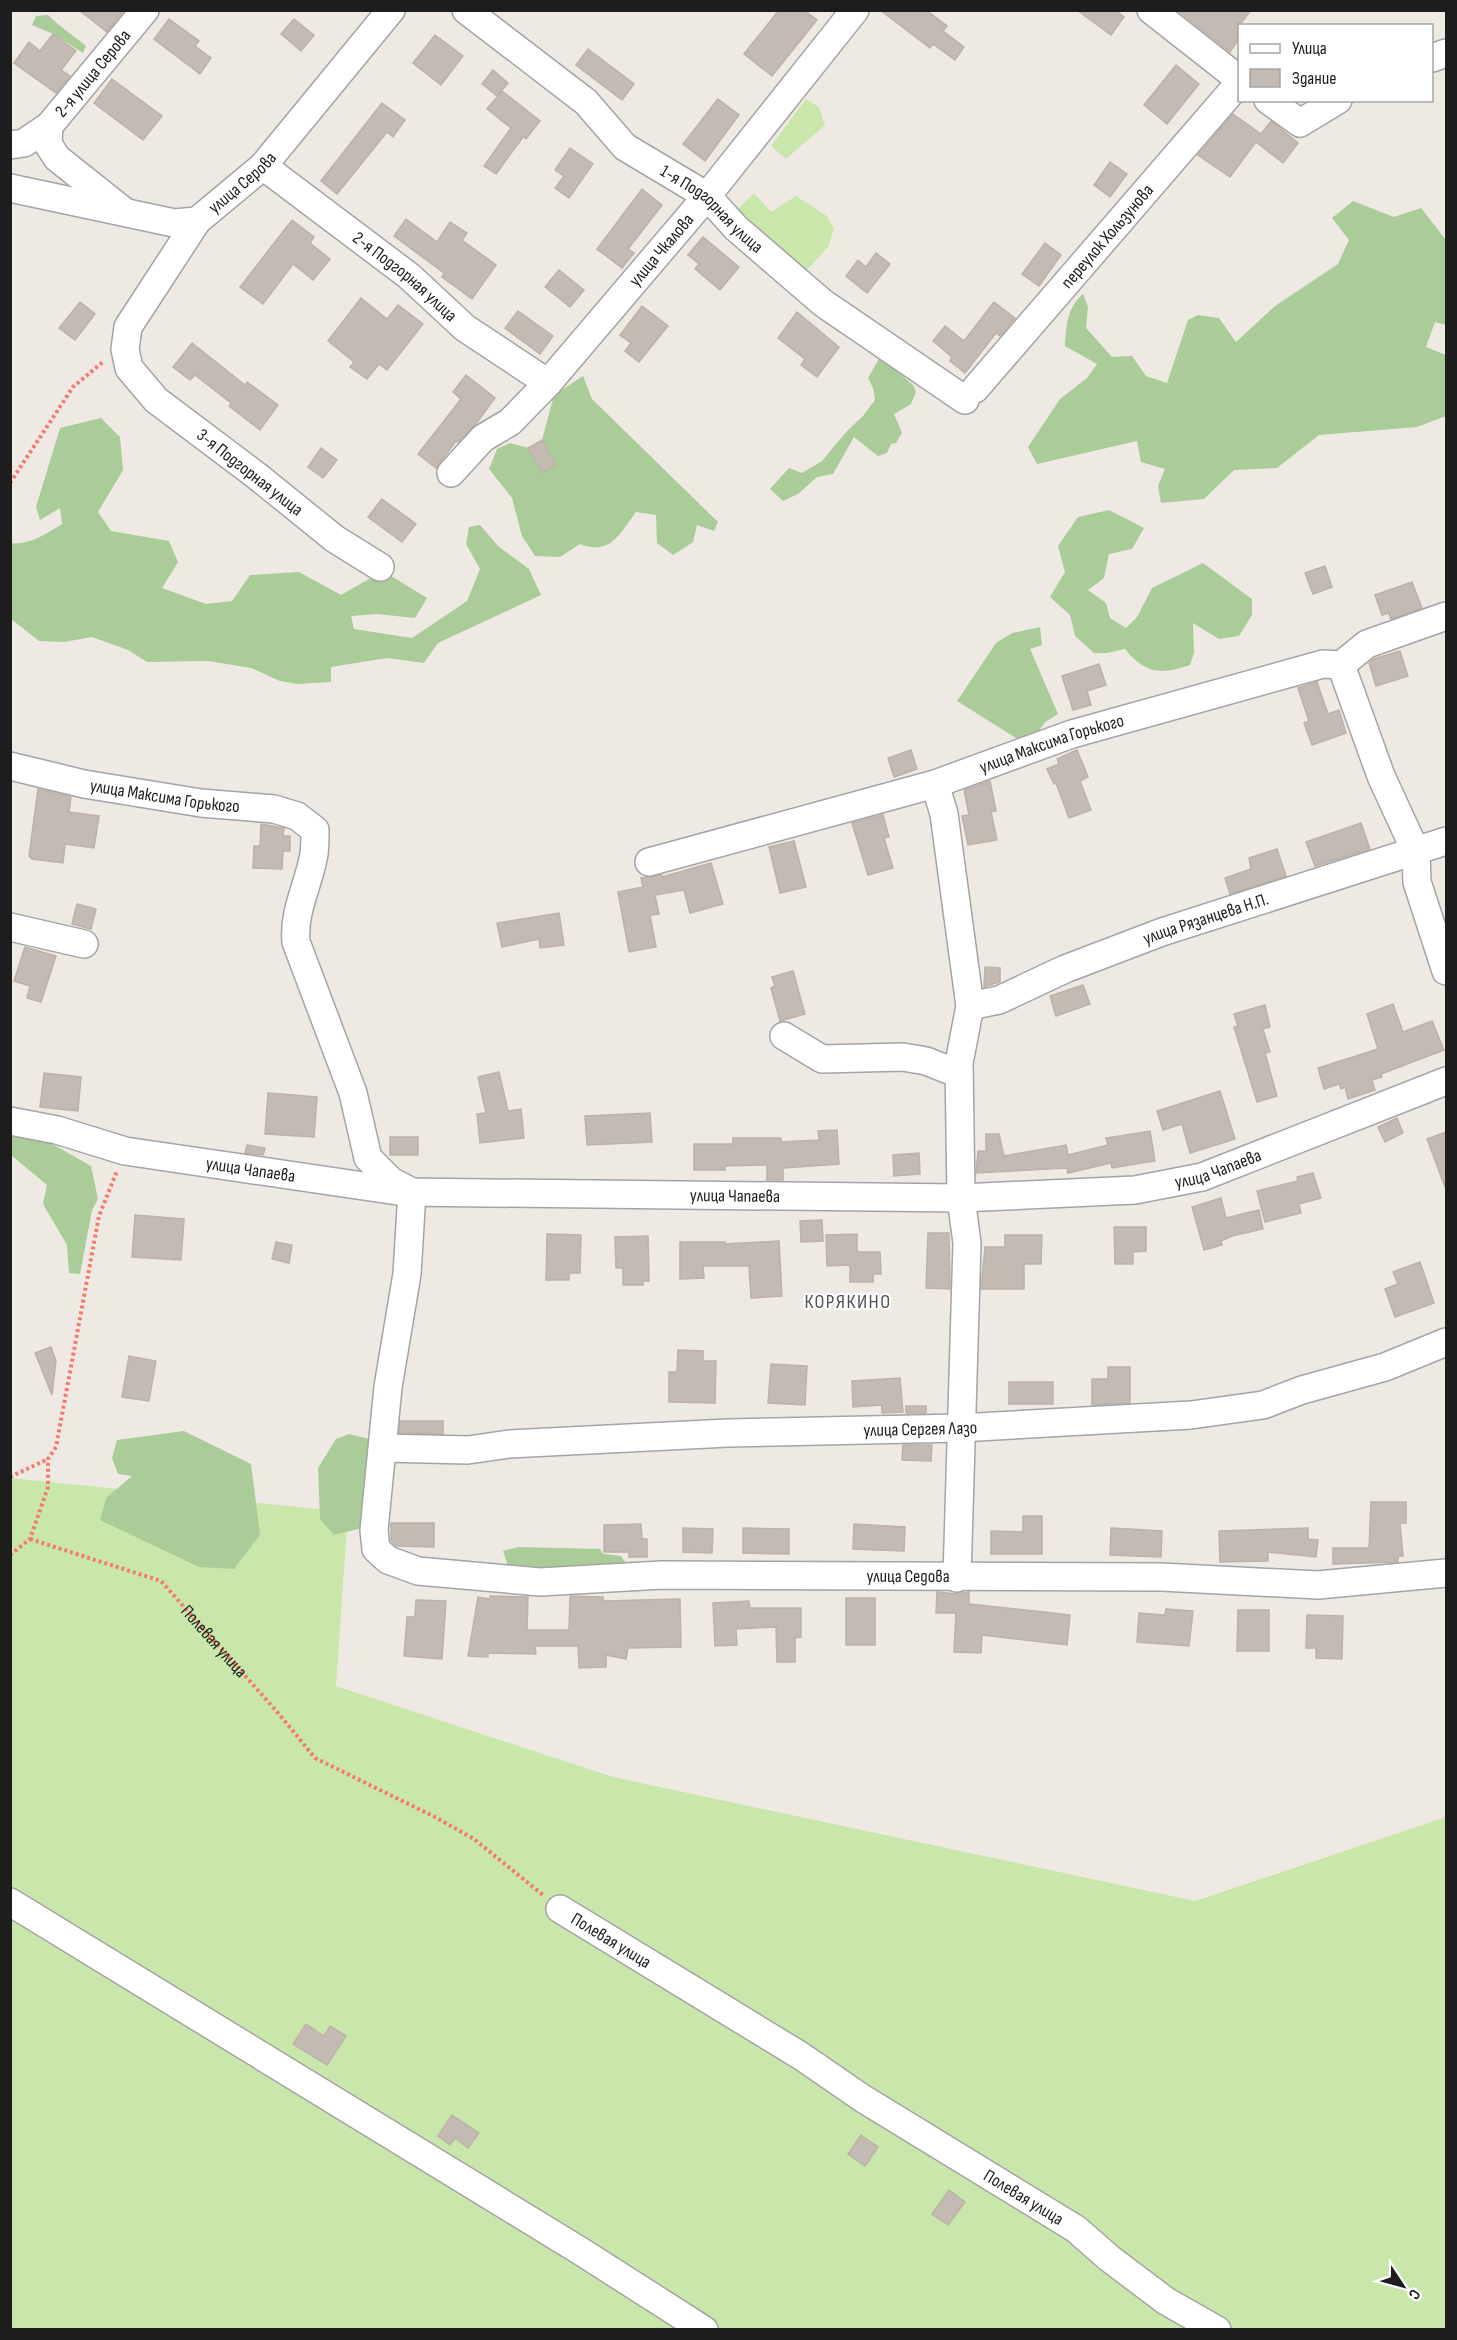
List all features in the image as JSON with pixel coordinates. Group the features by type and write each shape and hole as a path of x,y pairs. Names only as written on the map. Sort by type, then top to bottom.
{"street":[{"name":"2-я улица Серова","path":"125,212 57,158 48,144 49,126 145,10"},
{"name":"улица Серова","path":"129,368 124,349 128,327 197,220 263,166 391,10"},
{"name":"1-я Подгорная улица","path":"466,10 586,102 625,147 707,196 736,228 823,303 970,394"},
{"name":"улица Чкалова","path":"451,473 483,438 510,422 548,383 707,196 855,10"},
{"path":"1151,10 1238,80"},
{"name":"переулок Хользунова","path":"970,394 1238,82"},
{"path":"1271,102 1300,123 1335,102"},
{"path":"10,146 24,143 49,126"},
{"name":"2-я Подгорная улица","path":"263,166 409,276 465,328 548,383"},
{"path":"10,188 174,223 197,220"},
{"name":"3-я Подгорная улица","path":"129,368 156,400 335,539 380,567"},
{"path":"1446,616 1367,644 1341,665 1381,776 1416,852 1417,882 1446,971"},
{"name":"улица Максима Горького","path":"649,862 935,783 1072,734 1323,664 1341,665"},
{"name":"улица Максима Горького","path":"10,766 84,783 201,803 274,809 297,816 315,830 314,852 299,905 295,929 296,942 353,1093 368,1158 391,1181 412,1192"},
{"path":"935,783 944,814 970,1006 959,1063 962,1198 966,1243 957,1578"},
{"name":"улица Рязанцева Н.П.","path":"970,1006 999,1000 1065,969 1162,932 1416,852 1446,840"},
{"path":"10,927 84,944"},
{"path":"783,1036 822,1059 903,1057 926,1061 960,1074"},
{"name":"улица Чапаева","path":"10,1121 57,1130 125,1151 412,1192 962,1198 1135,1190 1202,1177 1446,1081"},
{"path":"383,1448 388,1387 406,1274 412,1192"},
{"name":"улица Сергея Лазо","path":"383,1448 468,1449 509,1444 728,1432 960,1428 1191,1415 1263,1405 1302,1390 1385,1367 1446,1342"},
{"name":"улица Седова","path":"383,1448 374,1530 376,1548 388,1560 418,1572 540,1582 662,1575 957,1578 1161,1577 1318,1585 1446,1573"},
{"path":"10,1902 582,2252 704,2330"},
{"name":"Полевая улица","path":"560,1909 801,2055 862,2098 1076,2229 1109,2258 1166,2301 1217,2330"}],"path":[{"path":"10,483 73,387 126,339"},
{"path":"10,1477 48,1459 56,1447 99,1216 125,1151"},
{"path":"10,1555 30,1539 48,1487 48,1459"},
{"name":"Полевая улица","path":"30,1539 161,1581 315,1758 435,1817 474,1839 560,1909"}],"green space":[{"path":"48,15 86,46 83,53 53,34 32,25 36,16"},
{"path":"806,99 819,107 825,125 786,159 771,146"},
{"path":"754,193 771,212 796,196 827,216 834,229 828,247 806,271 745,223 737,210"},
{"path":"1353,201 1394,217 1421,208 1446,240 1446,325 1435,322 1426,347 1446,355 1446,416 1417,427 1319,435 1277,468 1234,470 1204,499 1161,503 1158,486 1165,469 1141,462 1137,441 1037,464 1028,447 1060,399 1087,378 1097,364 1065,346 1071,311 1083,294 1088,307 1086,328 1112,357 1132,356 1146,376 1167,383 1188,320 1198,315 1219,318 1236,342 1275,306 1338,264 1349,240 1332,218"},
{"path":"880,357 913,385 916,392 911,404 894,414 902,433 896,443 891,444 887,453 878,456 854,437 833,474 817,477 798,494 783,501 770,489 789,468 802,473 822,461 875,400 868,378"},
{"path":"583,376 592,399 718,522 714,531 697,525 693,542 673,555 657,543 656,515 636,512 619,535 607,545 591,547 580,544 560,557 535,556 522,536 512,498 489,469 497,449 510,443 528,448 542,472 556,465 542,440 554,395"},
{"path":"101,418 120,437 123,470 98,512 111,531 169,541 178,562 162,588 206,604 232,601 250,575 299,572 341,595 383,571 427,598 415,618 377,614 351,616 354,629 412,638 467,601 480,569 466,544 469,527 480,525 498,546 529,569 541,595 438,643 424,663 387,658 331,667 331,682 297,684 280,681 251,668 208,661 147,662 128,650 92,637 64,642 39,641 11,619 10,543 31,541 62,524 60,508 40,520 36,507 60,428"},
{"path":"1109,510 1144,528 1132,549 1109,554 1104,578 1088,590 1106,603 1110,618 1126,628 1137,617 1152,588 1203,563 1252,599 1252,615 1239,636 1219,639 1193,623 1194,653 1190,665 1162,671 1147,668 1125,649 1094,653 1075,636 1070,615 1050,597 1065,572 1058,546 1078,517"},
{"path":"1040,627 1042,645 1030,649 1058,714 1045,722 1034,738 1019,740 957,701 996,643 1012,633"},
{"path":"11,1131 40,1137 91,1166 98,1199 92,1210 80,1274 69,1273 67,1245 43,1204 47,1185 11,1155"},
{"path":"184,1431 251,1464 260,1535 234,1569 199,1567 100,1520 106,1498 132,1476 118,1474 112,1458 117,1440"},
{"path":"349,1434 373,1440 362,1528 334,1535 320,1519 318,1468 336,1439"},
{"path":"10,1478 348,1512 336,1686 613,1777 1195,1901 1446,1817 1446,2329 11,2329"},
{"path":"518,1547 600,1549 603,1554 621,1556 629,1568 536,1578 508,1566 503,1551"}],"building":[{"path":"79,10 124,10 107,32"},
{"path":"779,10 804,10 817,20 772,76 744,54"},
{"path":"880,10 926,10 947,26 943,31 964,47 955,60 933,44 930,48"},
{"path":"1077,10 1115,10 1124,17 1111,35"},
{"path":"1177,10 1251,10 1240,24 1238,24 1238,40 1230,52"},
{"path":"169,19 199,41 195,46 211,58 200,74 154,39"},
{"path":"294,19 314,35 301,51 281,34"},
{"path":"53,34 76,51 61,70 70,76 56,93 14,63 29,42 40,51"},
{"path":"435,35 463,56 441,85 413,63"},
{"path":"588,49 634,84 622,100 576,65"},
{"path":"1176,65 1199,84 1167,124 1144,105"},
{"path":"493,70 508,83 497,96 482,84"},
{"path":"112,79 162,116 143,140 94,103"},
{"path":"502,91 540,121 526,139 523,137 496,174 484,166 511,128 487,109"},
{"path":"718,99 739,115 705,161 683,144"},
{"path":"382,103 405,120 393,137 387,132 337,194 321,181"},
{"path":"1233,114 1261,134 1271,121 1298,143 1283,163 1256,142 1230,177 1198,155"},
{"path":"570,148 593,164 569,198 555,188 564,176 555,170"},
{"path":"1110,162 1127,174 1110,197 1094,185"},
{"path":"642,189 662,205 628,249 634,253 622,268 597,249"},
{"path":"406,219 437,242 450,222 467,233 462,240 496,265 472,299 442,277 444,273 394,236"},
{"path":"292,220 314,237 310,243 330,259 313,280 293,264 263,304 240,287"},
{"path":"703,237 739,267 720,290 695,269 699,264 688,255"},
{"path":"1045,243 1061,255 1039,286 1022,274"},
{"path":"876,253 890,264 867,293 846,276 858,260 866,267"},
{"path":"559,270 584,290 570,307 545,287"},
{"path":"361,298 387,319 398,305 423,324 387,370 379,364 367,379 350,367 354,362 328,341"},
{"path":"80,302 95,314 75,340 59,328"},
{"path":"994,302 1015,318 1000,336 996,333 965,373 950,361 952,357 933,341 945,326 964,341"},
{"path":"642,306 668,326 639,362 625,351 631,343 620,335"},
{"path":"518,311 553,336 540,354 505,328"},
{"path":"797,312 839,347 817,377 801,365 805,359 778,338"},
{"path":"192,343 245,385 247,382 278,405 260,430 229,406 231,403 195,375 190,380 173,367"},
{"path":"466,375 495,398 475,425 458,442 456,441 436,468 418,454 461,399 453,392"},
{"path":"542,440 556,465 542,473 528,448"},
{"path":"321,448 337,460 323,478 308,467"},
{"path":"382,499 416,524 402,542 368,517"},
{"path":"1325,566 1332,587 1313,594 1305,573"},
{"path":"1412,582 1422,608 1391,619 1389,613 1382,615 1375,595"},
{"path":"1400,651 1408,676 1376,686 1369,663 1374,659"},
{"path":"1099,664 1106,685 1087,691 1091,705 1073,710 1062,676"},
{"path":"1317,682 1328,714 1339,710 1346,733 1312,745 1304,723 1309,721 1298,688"},
{"path":"911,750 917,769 894,777 888,758"},
{"path":"1077,750 1088,777 1080,781 1091,810 1069,818 1056,783 1054,784 1047,769 1059,764 1057,759"},
{"path":"990,781 996,811 991,812 997,840 968,845 962,816 969,815 964,790"},
{"path":"38,789 71,797 69,812 99,816 94,848 65,844 63,863 32,859 29,856"},
{"path":"883,815 889,837 884,838 893,868 868,875 852,823"},
{"path":"1361,823 1370,849 1315,866 1306,842"},
{"path":"261,824 284,828 283,836 290,836 290,851 283,851 282,869 253,868 254,846 260,846"},
{"path":"794,841 806,887 780,893 769,847"},
{"path":"1277,849 1286,876 1230,894 1225,878 1251,869 1249,858"},
{"path":"711,863 723,904 690,913 684,890 655,895 659,914 650,915 656,947 629,952 618,892 643,887 641,878 662,875 662,877"},
{"path":"77,904 96,909 91,929 72,924"},
{"path":"559,913 564,945 540,948 539,939 502,947 497,923"},
{"path":"25,947 56,956 41,1002 27,998 30,986 14,981"},
{"path":"985,967 1000,968 1000,982 984,987"},
{"path":"793,971 805,1014 780,1021 771,988 775,986 772,977"},
{"path":"1083,985 1090,1004 1056,1016 1050,996"},
{"path":"1393,1004 1403,1032 1432,1021 1444,1050 1381,1074 1382,1077 1372,1080 1375,1090 1348,1099 1345,1087 1341,1089 1339,1084 1324,1089 1318,1068 1378,1049 1367,1014"},
{"path":"1265,1005 1270,1027 1263,1029 1270,1052 1265,1053 1277,1096 1257,1102 1234,1027 1238,1026 1234,1014"},
{"path":"499,1072 508,1111 521,1109 524,1138 480,1143 477,1114 486,1113 478,1077"},
{"path":"44,1073 81,1077 78,1111 40,1107"},
{"path":"1220,1091 1235,1139 1190,1153 1182,1124 1163,1130 1157,1111"},
{"path":"268,1093 317,1097 314,1137 265,1134"},
{"path":"650,1113 652,1142 587,1145 585,1116"},
{"path":"1397,1118 1403,1133 1385,1142 1378,1127"},
{"path":"837,1130 839,1164 783,1168 783,1180 767,1180 767,1165 725,1166 725,1170 694,1170 694,1144 733,1144 733,1138 781,1138 781,1142 819,1140 818,1131"},
{"path":"1150,1131 1155,1161 1112,1168 1111,1163 1068,1173 1067,1168 976,1173 978,1151 986,1151 986,1134 999,1134 1004,1156 1066,1145 1068,1155 1108,1145 1106,1138"},
{"path":"1446,1132 1446,1186 1445,1187 1427,1139"},
{"path":"390,1137 418,1137 418,1155 390,1155"},
{"path":"247,1145 265,1148 263,1155 245,1153"},
{"path":"919,1153 920,1174 894,1176 893,1155"},
{"path":"1313,1173 1321,1198 1299,1204 1301,1213 1265,1222 1257,1191 1298,1181 1297,1177"},
{"path":"1221,1198 1226,1218 1259,1210 1263,1229 1232,1236 1221,1241 1222,1245 1204,1250 1192,1207"},
{"path":"135,1215 184,1219 181,1260 132,1257"},
{"path":"822,1220 823,1241 801,1242 800,1221"},
{"path":"1114,1227 1146,1227 1146,1251 1133,1252 1133,1264 1115,1264"},
{"path":"928,1233 949,1233 950,1289 926,1288"},
{"path":"547,1234 581,1235 580,1273 569,1273 569,1280 546,1280"},
{"path":"857,1234 857,1252 880,1252 881,1274 873,1274 873,1282 850,1282 850,1265 827,1266 826,1235"},
{"path":"1005,1235 1042,1235 1041,1264 1024,1264 1024,1289 981,1289 985,1247 1005,1247"},
{"path":"648,1236 649,1281 643,1281 643,1285 623,1285 623,1268 616,1268 615,1237"},
{"path":"779,1241 782,1296 751,1298 749,1266 703,1266 704,1278 680,1279 680,1242 725,1242 725,1244"},
{"path":"276,1242 292,1245 289,1263 272,1259"},
{"path":"1420,1262 1434,1303 1395,1317 1385,1289 1398,1284 1393,1272"},
{"path":"51,1347 56,1361 52,1395 35,1353"},
{"path":"678,1350 703,1351 703,1361 716,1361 715,1403 669,1402 669,1372 677,1372"},
{"path":"129,1356 156,1361 149,1401 122,1397"},
{"path":"771,1364 807,1366 805,1405 768,1403"},
{"path":"1108,1367 1130,1367 1130,1403 1092,1405 1092,1379 1108,1379"},
{"path":"900,1378 903,1412 882,1413 882,1405 853,1407 852,1381"},
{"path":"1009,1382 1053,1382 1053,1404 1009,1404"},
{"path":"906,1406 926,1406 926,1413 906,1413"},
{"path":"400,1421 443,1421 443,1434 399,1433"},
{"path":"903,1445 932,1445 931,1461 902,1460"},
{"path":"1371,1502 1406,1502 1406,1523 1400,1523 1403,1556 1398,1556 1398,1562 1333,1564 1333,1548 1369,1548"},
{"path":"1023,1516 1042,1516 1042,1554 991,1554 991,1531 1023,1532"},
{"path":"391,1523 434,1523 434,1547 396,1546 391,1541"},
{"path":"641,1524 642,1539 647,1539 647,1557 629,1557 629,1552 604,1552 604,1525"},
{"path":"854,1524 905,1527 904,1551 853,1549"},
{"path":"683,1528 713,1529 712,1553 683,1552"},
{"path":"743,1528 789,1529 789,1554 743,1553"},
{"path":"1111,1528 1162,1531 1161,1557 1110,1555"},
{"path":"1308,1528 1308,1539 1318,1540 1316,1557 1268,1552 1268,1561 1220,1562 1219,1531"},
{"path":"937,1592 957,1594 969,1592 969,1604 1070,1615 1067,1645 982,1635 981,1653 954,1652 956,1613 936,1613"},
{"path":"490,1596 528,1597 527,1630 569,1630 570,1596 603,1597 603,1601 680,1599 681,1647 628,1648 626,1659 606,1655 606,1667 579,1668 578,1646 535,1646 536,1654 488,1653 488,1657 468,1656 478,1597 490,1599"},
{"path":"846,1598 875,1598 875,1645 846,1645"},
{"path":"416,1600 446,1601 442,1659 404,1656 407,1617 415,1617"},
{"path":"749,1601 750,1608 801,1608 801,1637 795,1638 795,1662 777,1662 776,1627 736,1629 737,1645 715,1646 713,1603"},
{"path":"1166,1609 1193,1611 1189,1646 1137,1642 1139,1613 1165,1615"},
{"path":"1238,1610 1269,1610 1269,1651 1237,1651"},
{"path":"1307,1615 1343,1616 1342,1659 1316,1658 1316,1648 1306,1648"},
{"path":"306,2024 324,2036 330,2026 346,2036 327,2065 293,2044"},
{"path":"452,2115 479,2133 468,2148 455,2138 450,2145 438,2136"},
{"path":"861,2135 878,2147 865,2166 848,2154"},
{"path":"949,2190 965,2202 948,2225 932,2214"}],"district":[{"name":"КОРЯКИНО","path":"848,1301"}]}
